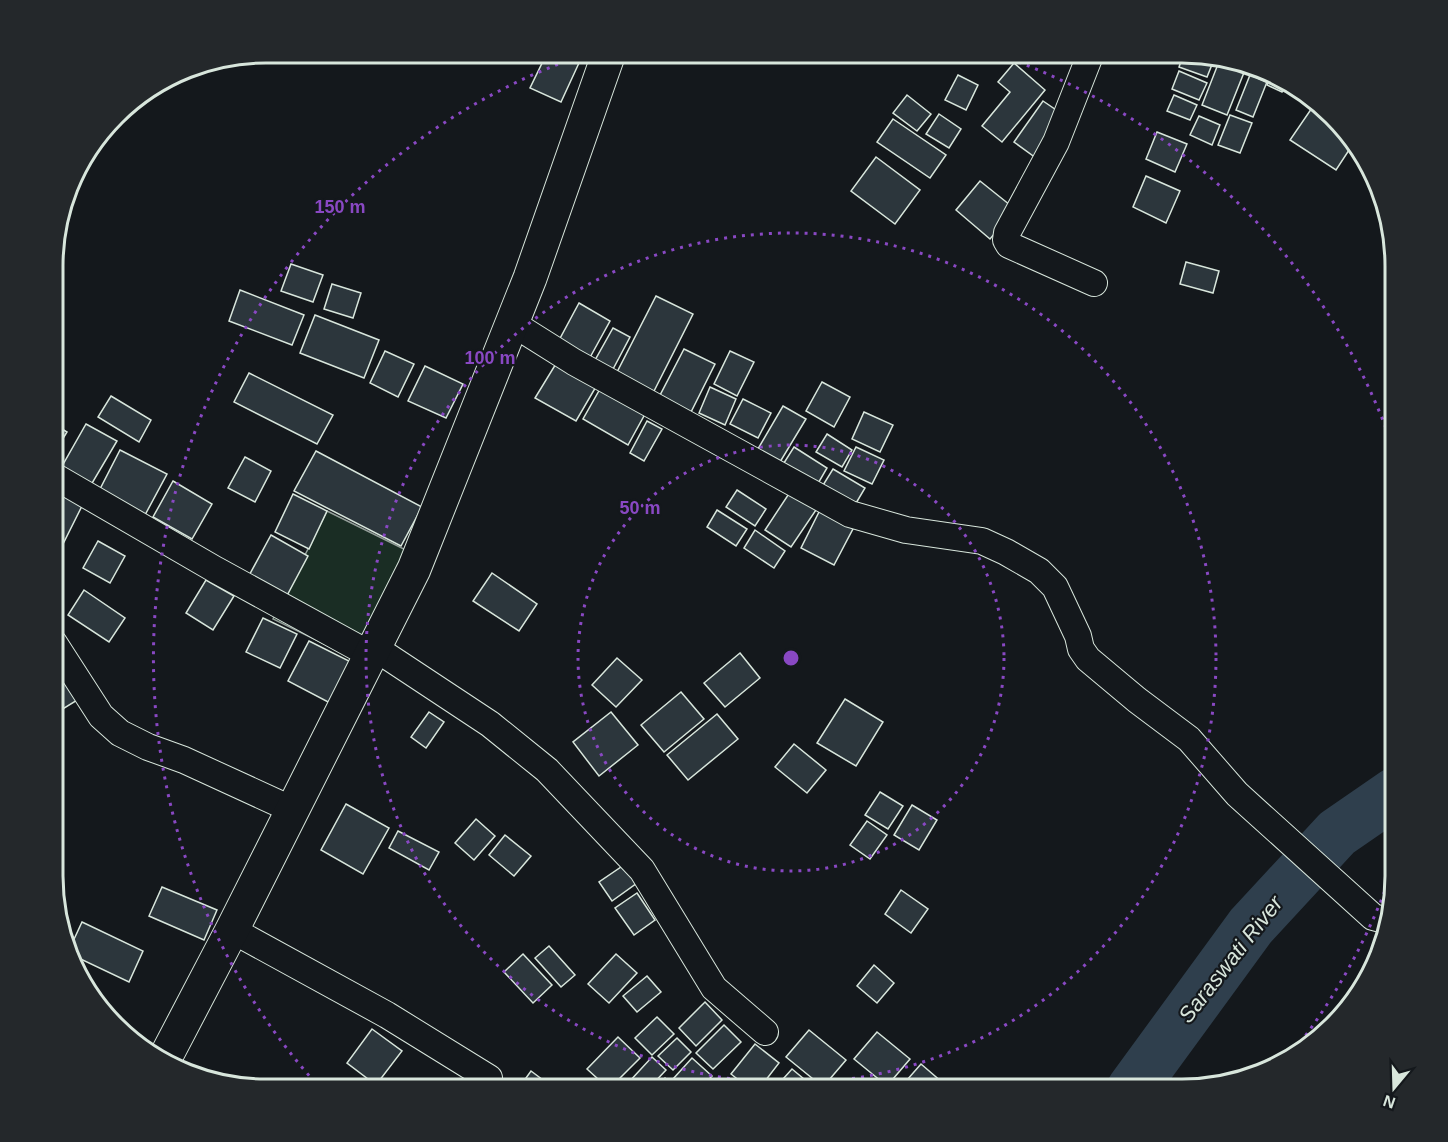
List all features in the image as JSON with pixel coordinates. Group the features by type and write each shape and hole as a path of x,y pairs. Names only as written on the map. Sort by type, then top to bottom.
{"main road":[{"path":"168,1053 419,558 512,323 606,63"}],"street":[{"path":"1087,63 1056,142 1007,233 1006,240 1009,245 1094,283"},
{"path":"512,323 574,362 850,514 906,530 982,541 1039,571 1055,587 1078,636 1081,649 1089,659 1137,700 1189,739 1237,794 1373,917 1380,919"},
{"path":"63,481 216,570 373,651 490,724 547,770 642,870 714,988 765,1032"},
{"path":"63,657 101,716 120,733 293,810"},
{"path":"232,930 387,1015 489,1078"}],"green space":[{"path":"327,511 414,554 363,663 273,619"}],"building":[{"path":"542,63 579,63 561,102 530,88"},
{"path":"1014,63 1045,90 1002,142 982,126 1010,92 998,82"},
{"path":"1180,63 1212,66 1207,77 1179,67"},
{"path":"1217,66 1244,73 1227,115 1202,105"},
{"path":"1179,71 1207,83 1199,100 1172,89"},
{"path":"958,75 978,85 966,110 945,100"},
{"path":"1250,75 1267,82 1253,117 1236,110"},
{"path":"1268,82 1283,90 1282,92 1267,85"},
{"path":"907,95 931,114 917,131 893,113"},
{"path":"1174,95 1197,105 1190,120 1167,111"},
{"path":"1043,101 1065,116 1036,158 1014,142"},
{"path":"1311,109 1335,132 1349,151 1336,170 1290,140"},
{"path":"939,114 961,129 949,148 926,134"},
{"path":"1230,115 1252,123 1240,153 1218,145"},
{"path":"1199,116 1220,125 1212,145 1190,135"},
{"path":"893,119 946,155 930,178 877,142"},
{"path":"1157,132 1187,144 1175,172 1146,159"},
{"path":"876,157 920,190 895,224 851,191"},
{"path":"1146,176 1180,191 1166,223 1133,207"},
{"path":"980,181 1015,209 990,239 956,210"},
{"path":"1186,262 1219,271 1213,293 1180,284"},
{"path":"291,264 323,275 313,302 281,291"},
{"path":"332,284 361,293 353,318 324,309"},
{"path":"240,290 304,315 292,345 229,321"},
{"path":"656,296 693,314 651,397 614,378"},
{"path":"579,303 610,321 588,361 557,344"},
{"path":"315,315 379,340 364,378 300,353"},
{"path":"613,328 630,337 612,371 594,362"},
{"path":"684,349 715,364 689,416 657,401"},
{"path":"385,351 414,364 398,397 370,383"},
{"path":"730,351 754,362 737,396 714,384"},
{"path":"557,362 597,385 576,421 535,398"},
{"path":"425,366 463,384 446,418 408,401"},
{"path":"249,373 333,415 317,444 234,402"},
{"path":"822,382 850,397 834,427 806,411"},
{"path":"710,387 736,399 725,425 699,413"},
{"path":"600,389 645,414 628,445 583,419"},
{"path":"111,396 151,420 139,442 98,417"},
{"path":"743,399 771,413 758,438 730,424"},
{"path":"783,406 806,419 777,467 755,454"},
{"path":"864,412 893,425 880,452 852,439"},
{"path":"647,421 662,429 644,461 630,453"},
{"path":"86,424 117,441 91,485 63,469 63,464"},
{"path":"827,434 852,450 842,467 816,452"},
{"path":"794,447 827,468 816,487 782,466"},
{"path":"856,447 884,460 872,484 844,471"},
{"path":"120,450 167,474 145,515 99,491"},
{"path":"316,451 422,507 401,546 294,491"},
{"path":"245,457 271,471 255,502 228,488"},
{"path":"833,469 865,488 852,510 820,490"},
{"path":"173,481 212,504 192,539 153,517"},
{"path":"794,486 820,504 791,547 765,530"},
{"path":"737,490 766,509 755,526 726,507"},
{"path":"63,494 83,504 63,544"},
{"path":"293,494 327,511 309,549 275,532"},
{"path":"821,508 855,525 834,565 801,548"},
{"path":"717,510 747,529 736,546 707,527"},
{"path":"755,530 785,551 774,568 744,548"},
{"path":"271,535 308,556 283,603 245,583"},
{"path":"98,541 125,556 110,583 83,568"},
{"path":"492,573 537,604 519,631 473,601"},
{"path":"206,580 234,596 213,630 186,613"},
{"path":"84,590 125,618 109,642 68,615"},
{"path":"263,618 297,634 280,668 246,652"},
{"path":"309,641 351,662 330,703 288,681"},
{"path":"740,653 760,678 725,707 704,683"},
{"path":"617,658 642,680 616,707 592,685"},
{"path":"63,672 79,699 63,709"},
{"path":"681,692 704,719 664,752 641,725"},
{"path":"845,699 883,722 856,766 817,743"},
{"path":"429,712 444,722 426,748 411,737"},
{"path":"611,712 638,745 599,776 573,742"},
{"path":"717,714 738,739 688,780 667,755"},
{"path":"794,744 826,770 807,793 775,767"},
{"path":"880,792 903,806 888,829 865,815"},
{"path":"346,804 389,828 363,874 321,850"},
{"path":"912,805 937,820 919,850 894,835"},
{"path":"476,819 495,836 474,860 455,843"},
{"path":"867,821 887,835 870,859 850,845"},
{"path":"398,831 439,852 429,870 389,848"},
{"path":"505,835 531,856 514,876 489,855"},
{"path":"624,865 637,883 612,901 599,882"},
{"path":"162,887 217,910 204,940 149,916"},
{"path":"901,890 928,909 911,933 885,914"},
{"path":"637,893 655,920 634,935 615,908"},
{"path":"82,922 143,951 129,982 80,959 74,940"},
{"path":"549,946 575,975 561,987 535,958"},
{"path":"523,954 552,985 533,1003 504,972"},
{"path":"616,954 637,973 609,1003 588,984"},
{"path":"874,965 894,983 877,1003 857,986"},
{"path":"647,976 661,992 637,1012 623,996"},
{"path":"705,1002 722,1020 696,1046 679,1028"},
{"path":"657,1017 674,1034 652,1055 635,1038"},
{"path":"724,1025 741,1042 713,1069 696,1053"},
{"path":"372,1029 402,1051 381,1079 368,1079 347,1063"},
{"path":"809,1030 846,1060 830,1079 813,1079 786,1057"},
{"path":"877,1032 910,1059 893,1079 878,1079 854,1059"},
{"path":"618,1037 640,1058 619,1079 598,1079 587,1069"},
{"path":"677,1038 691,1052 673,1070 658,1056"},
{"path":"755,1044 779,1063 767,1079 737,1079 731,1074"},
{"path":"652,1057 666,1070 657,1079 632,1079"},
{"path":"692,1058 712,1076 709,1079 673,1079"},
{"path":"921,1064 938,1079 908,1079"},
{"path":"792,1069 804,1079 783,1079"},
{"path":"531,1071 542,1079 525,1079"}],"waterway":[{"name":"Saraswati River","path":"1139,1079 1251,926 1337,833 1385,800"}]}
